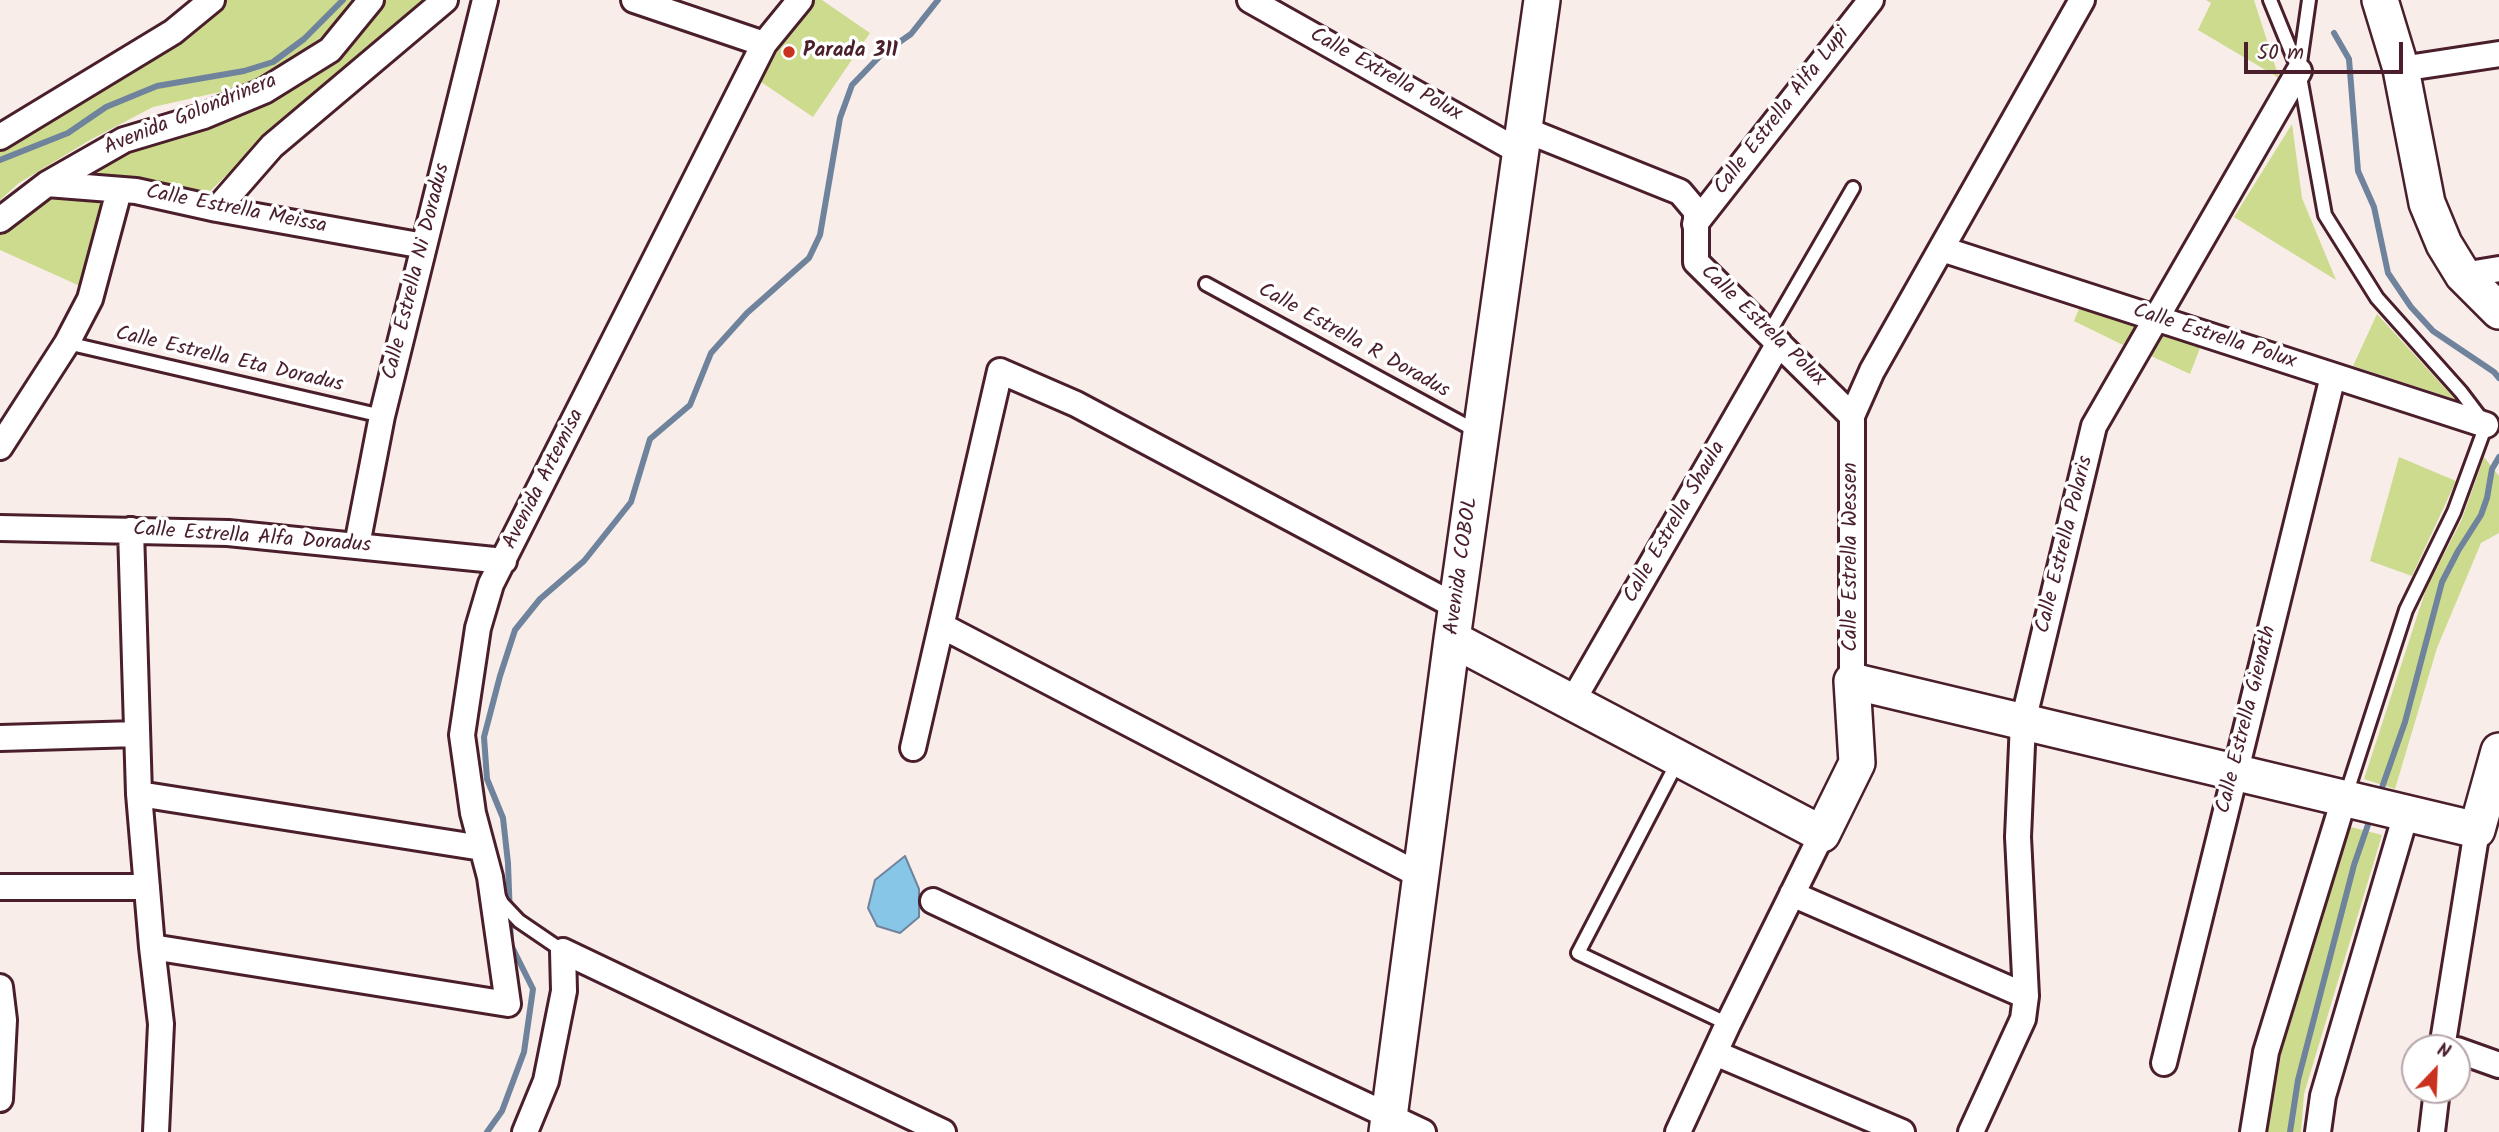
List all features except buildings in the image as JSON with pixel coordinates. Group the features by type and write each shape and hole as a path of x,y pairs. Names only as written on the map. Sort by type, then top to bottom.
{"street":[{"name":"Avenida Golondrinera","path":"0,220 47,184 124,140 204,116 264,91 330,50 371,0"},
{"path":"217,209 272,146 445,0"},
{"name":"Calle Estrella Ni Doradus","path":"357,545 382,416 485,0"},
{"path":"634,0 764,44"},
{"name":"Avenida Artemisa","path":"152,947 508,1004 490,877 473,813 462,735 478,628 491,584 764,44 800,0"},
{"name":"Calle Extrella Polux","path":"1250,0 1522,141"},
{"name":"Avenida COBOL","path":"1388,1124 1454,623 1542,0"},
{"name":"Calle Estrella Alfa Lupi","path":"1695,224 1871,0"},
{"name":"Calle Estrella Wessen","path":"1678,1132 1728,1024 1857,763 1852,681 1853,415 1872,371 2082,0"},
{"path":"2381,0 2400,69 2427,203 2444,244 2463,275 2499,311"},
{"path":"4,128 173,32 200,4"},
{"path":"2400,69 2499,54"},
{"name":"Calle Estrella Polaris","path":"1971,1132 2022,1019 2026,996 2018,836 2023,722 2095,426 2299,71"},
{"name":"Calle Estrela Polux","path":"1522,141 1681,192 1696,211 1696,262 1853,415"},
{"name":"Calle Estrella Meissa","path":"47,184 136,191 217,209 424,246"},
{"path":"0,447 67,342 90,299 119,191"},
{"name":"Calle Estrella Polux","path":"1942,249 2486,425"},
{"path":"2463,275 2499,270"},
{"name":"Calle Estrella Shaula","path":"1572,702 1774,338"},
{"path":"913,748 1000,371 1076,404 1454,623 1572,702 1822,834"},
{"name":"Calle Estrella Gienath","path":"2164,1063 2333,376"},
{"name":"Calle Estrella Alfa Doradus","path":"0,528 228,533 504,561"},
{"path":"131,530 139,794 161,1024 156,1132"},
{"path":"942,626 1421,876"},
{"path":"1852,681 2477,830"},
{"path":"0,738 137,734"},
{"path":"2450,1034 2477,830 2499,751"},
{"path":"139,794 482,848"},
{"path":"2253,1132 2266,1052 2375,806"},
{"path":"2318,1132 2375,806"},
{"path":"0,887 147,887"},
{"path":"1792,894 2026,996"},
{"path":"933,901 1388,1124 1423,1132"},
{"path":"525,1132 546,1081 564,990 563,951 943,1132"},
{"path":"0,987 4,1020 0,1099"},
{"path":"1714,1053 1902,1132"},
{"path":"2471,1056 2499,1065"},
{"path":"2432,1132 2435,1104"}],"lane":[{"path":"2270,0 2299,71 2325,215 2377,298 2461,392 2486,425 2454,512 2406,610 2375,806"},
{"name":"Calle Estrella Polaris","path":"2299,71 2309,0"},
{"path":"1774,338 1853,188"},
{"name":"Calle Estrella R Doradus","path":"1206,284 1481,434"},
{"name":"Calle Estrella Eta Doradus","path":"67,342 382,416"},
{"path":"1680,759 1578,953 1728,1024"},
{"path":"490,877 502,903 519,921 563,951"}],"green space":[{"path":"226,0 356,0 336,26 286,63 242,87 153,107 90,140 19,183 0,200 0,149 182,39"},
{"path":"379,0 426,0 294,109 204,197 84,176 140,145 226,122 270,103 332,59"},
{"path":"811,0 822,0 870,33 813,117 758,80"},
{"path":"2206,0 2254,0 2279,78 2198,30 2211,3"},
{"path":"2292,124 2302,198 2336,280 2234,217"},
{"path":"71,193 109,197 80,286 0,250 0,232 46,199"},
{"path":"2081,304 2138,324 2123,345 2074,321"},
{"path":"2377,314 2455,399 2353,366"},
{"path":"2161,334 2200,348 2190,374 2149,355"},
{"path":"2399,457 2456,481 2412,576 2370,561"},
{"path":"2484,457 2499,476 2499,533 2481,543 2437,648 2395,789 2364,779 2426,589 2462,519"},
{"path":"2347,826 2382,835 2304,1094 2301,1132 2264,1132 2266,1101 2324,915"}],"water":[{"path":"905,856 919,889 919,917 900,933 877,926 868,908 875,880"}],"waterway":[{"path":"0,160 68,133 106,107 157,86 244,71 273,62 304,39 343,0"},
{"path":"487,1132 502,1111 524,1052 533,989 511,945 508,863 503,818 487,779 484,737 515,630 540,599 584,561 631,502 650,439 690,405 711,353 747,313 809,258 820,235 840,118 852,85 881,55 911,34 938,0"},
{"path":"2334,33 2349,59 2358,171 2374,207 2388,273 2411,307 2433,331 2499,378"},
{"path":"2379,796 2405,722 2442,582 2481,515 2492,469 2499,457"},
{"path":"2290,1132 2298,1080 2354,865 2371,816"}],"place":[{"name":"Parada 311","path":"789,52"}]}
